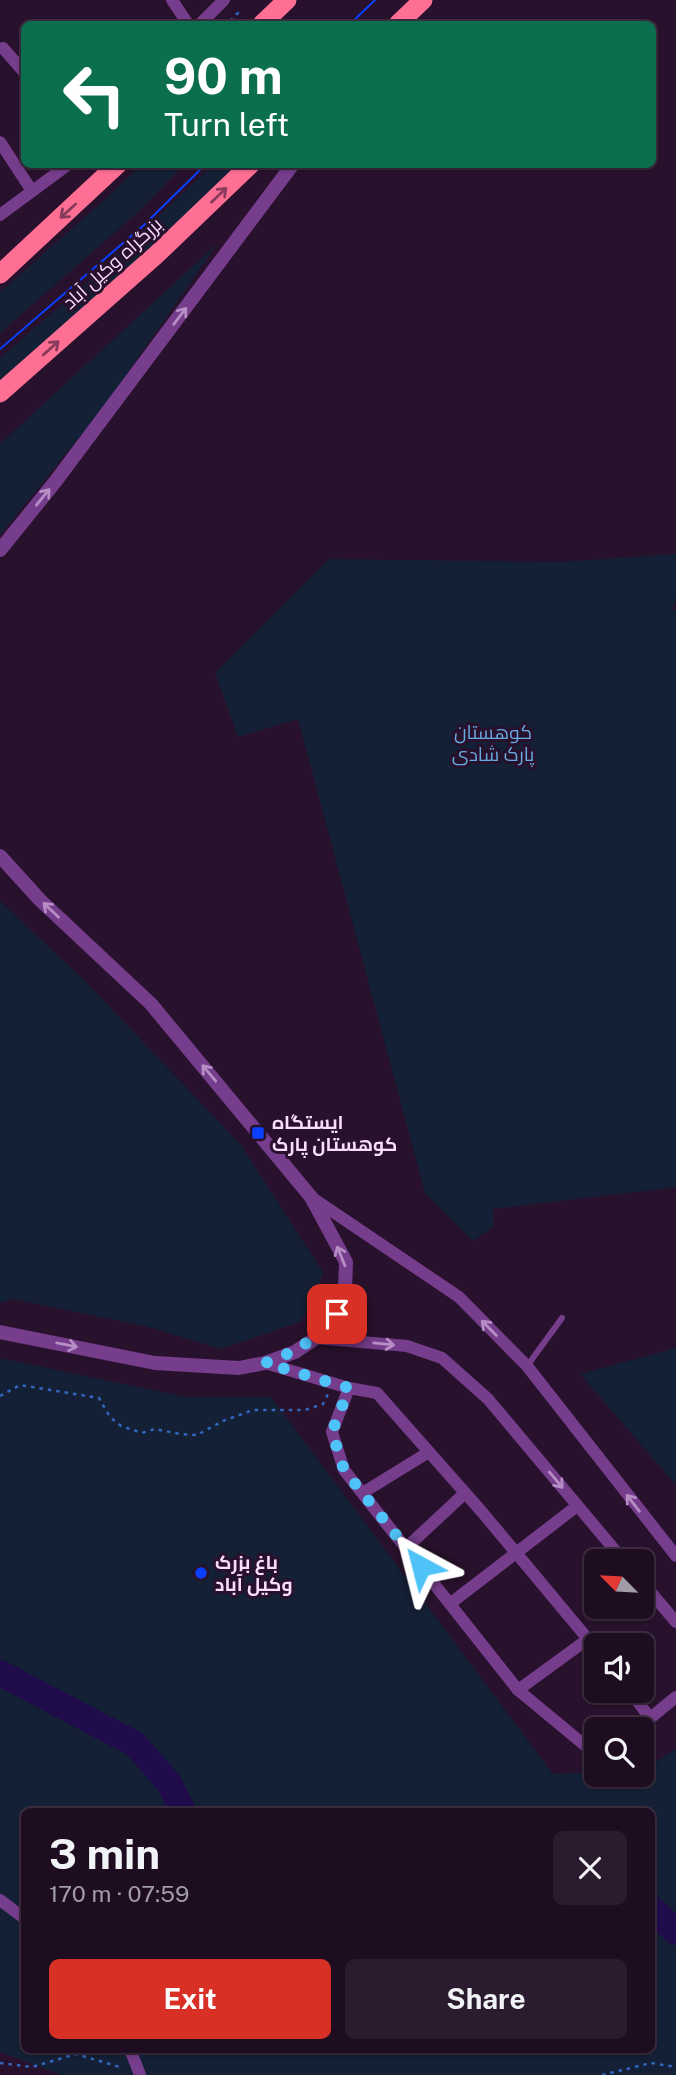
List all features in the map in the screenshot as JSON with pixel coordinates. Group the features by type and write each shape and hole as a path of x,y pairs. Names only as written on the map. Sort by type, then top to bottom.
{"highway":[{"path":"265,21 287,0"},
{"path":"401,21 424,0"},
{"path":"0,274 114,168"},
{"name":"بزرگراه وکیل آباد","path":"0,394 156,255 247,168"}],"street":[{"path":"172,0 186,21"},
{"path":"203,21 223,0"},
{"path":"3,48 21,69"},
{"path":"0,142 32,191"},
{"path":"0,215 64,168"},
{"path":"0,551 55,482 290,168"},
{"path":"0,856 40,900 151,1004 311,1197 346,1262 345,1290 337,1314 316,1338 295,1352 265,1363 239,1368 155,1363 0,1332"},
{"path":"311,1197 459,1297 527,1366 676,1556"},
{"path":"316,1338 407,1346 442,1358 488,1399 614,1549"},
{"path":"265,1363 334,1384 377,1393 584,1634"},
{"path":"349,1388 332,1432 344,1470 518,1690 584,1745"},
{"path":"364,1493 429,1452"},
{"path":"406,1548 465,1493"},
{"path":"451,1603 577,1506"},
{"path":"654,1596 676,1622"},
{"path":"518,1690 584,1642"},
{"path":"651,1717 676,1697"},
{"path":"0,1900 21,1916"},
{"path":"131,2053 139,2074"}],"lane":[{"path":"527,1366 562,1318"}],"path":[{"path":"230,21 238,13"},
{"path":"0,1396 20,1385 99,1398 110,1417 121,1426 142,1433 155,1429 197,1435 223,1421 253,1410 305,1410 323,1404 334,1384"},
{"path":"0,2063 32,2067 76,2054 139,2074"},
{"path":"602,2075 652,2063 676,2067"}],"green space":[{"path":"138,168 181,168 137,213 0,333 0,292"},
{"path":"210,168 244,168 0,388 0,358 90,280"},
{"path":"218,243 102,409 0,535 0,444"},
{"name":"کوهستان پارک شادی","path":"676,554 676,599 672,610 676,610 676,1187 493,1209 493,1227 473,1241 425,1193 298,719 238,737 215,673 329,559 559,562"},
{"path":"0,901 87,983 241,1145 323,1272 316,1296 300,1322 221,1349 149,1327 13,1299 0,1303"},
{"path":"676,1348 676,1485 580,1374"},
{"name":"باغ بزرک وکیل آباد","path":"0,1358 186,1397 271,1397 553,1774 584,1773 584,1787 654,1787 654,1763 676,1749 676,2075 62,2075 0,2052"}],"waterway":[{"path":"0,1673 135,1744 169,1783 182,1808"},
{"path":"655,1912 676,1932"}],"tram line":[{"path":"353,21 375,0"},
{"path":"0,349 144,225 202,168"}],"place":[{"name":"ایستگاه کوهستان پارک","path":"258,1133"},
{"name":"باغ بزرک وکیل آباد","path":"201,1573"}],"route":[{"path":"337,1314 316,1338 295,1352 265,1363 349,1388 332,1432 344,1470 421,1566"}]}
